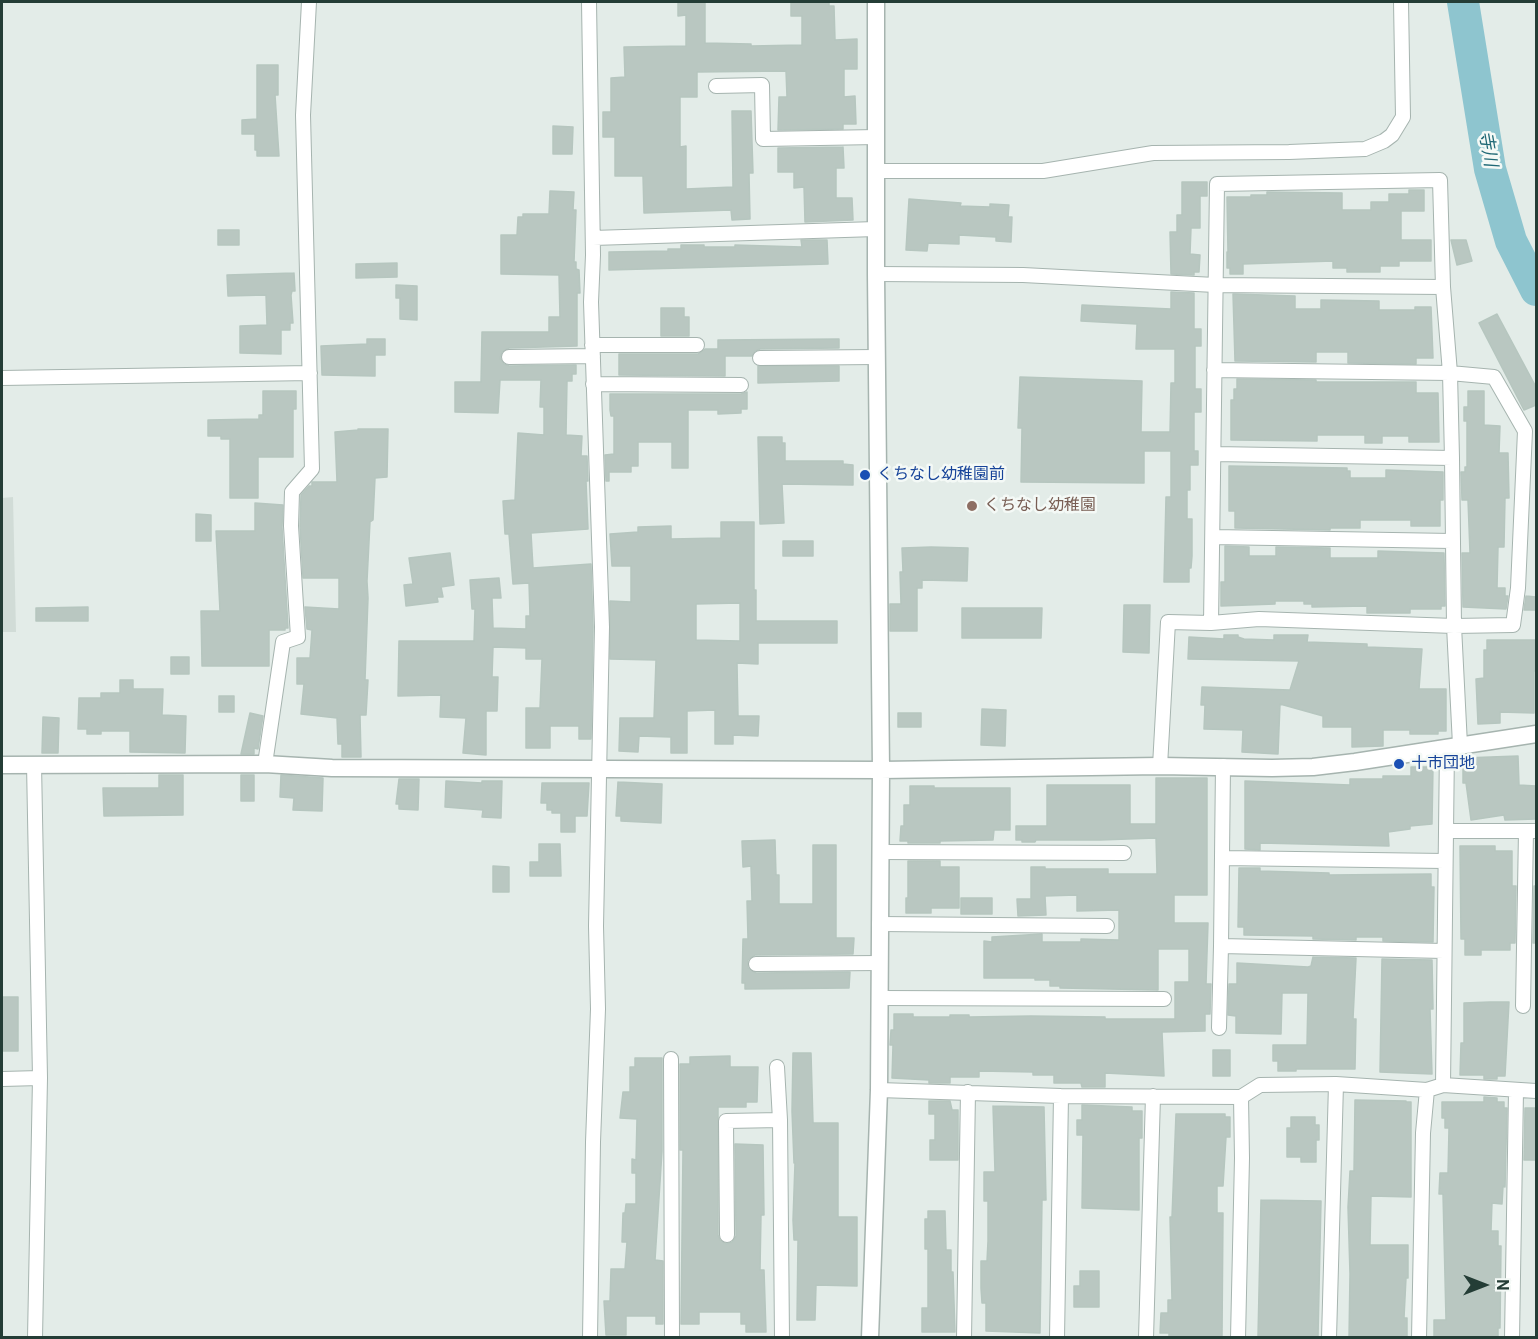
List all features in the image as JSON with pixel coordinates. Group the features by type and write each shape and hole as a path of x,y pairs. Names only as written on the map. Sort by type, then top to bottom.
{"street":[{"path":"265,764 283,642 298,637 291,526 292,492 312,469 303,115 309,2"},
{"path":"589,2 593,238 592,351 602,627 596,926 598,1009 590,1338"},
{"path":"870,1338 879,1090 881,770 876,2"},
{"path":"877,171 1043,171 1153,153 1365,149 1392,135 1403,117 1401,2"},
{"path":"716,86 762,85 763,140 876,137"},
{"path":"1211,623 1217,184 1440,180 1443,287 1450,373 1454,626 1453,746 1445,861 1443,1085"},
{"path":"593,238 876,229"},
{"path":"876,274 1023,275 1215,285 1443,287"},
{"path":"509,357 697,345"},
{"path":"760,358 877,357"},
{"path":"1160,766 1168,622 1211,623 1259,619 1454,626 1513,625 1518,588 1525,431 1494,377 1450,373 1214,370"},
{"path":"2,378 310,373"},
{"path":"593,384 741,385"},
{"path":"1214,454 1452,458"},
{"path":"1213,537 1452,541"},
{"path":"2,765 265,764 332,768 881,770 1160,766 1313,767 1536,734"},
{"path":"34,764 40,1078 35,1338"},
{"path":"1219,1028 1223,766"},
{"path":"1446,831 1531,831 1523,1006"},
{"path":"880,852 1124,854"},
{"path":"1222,858 1445,861"},
{"path":"879,924 1107,926"},
{"path":"1221,946 1444,951"},
{"path":"756,964 879,963"},
{"path":"879,998 1164,999"},
{"path":"671,1059 672,1338"},
{"path":"777,1066 780,1120 782,1338"},
{"path":"2,1079 40,1078"},
{"path":"879,1090 1061,1096 1241,1096 1260,1085 1336,1084 1426,1090 1443,1085 1536,1091"},
{"path":"1329,1338 1336,1084"},
{"path":"1419,1338 1426,1090"},
{"path":"1512,1338 1516,1091"},
{"path":"964,1338 968,1092"},
{"path":"1057,1338 1061,1096"},
{"path":"1146,1338 1153,1096"},
{"path":"1238,1338 1241,1096"},
{"path":"727,1235 726,1121 780,1120"}],"shaded area":[{"path":"13,497 16,632 2,632 2,498"}],"building":[{"path":"678,2 705,2 705,43 751,44 751,46 802,45 802,16 791,16 791,2 829,2 829,6 834,6 835,40 857,39 857,69 844,69 844,97 855,96 856,124 843,124 843,129 778,130 779,97 787,97 786,71 697,72 697,97 680,97 680,147 686,146 686,189 733,187 732,111 751,111 753,173 749,173 750,219 732,220 731,210 644,213 643,176 615,176 615,137 603,137 603,112 611,112 611,78 625,77 624,47 686,46 686,15 678,16"},
{"path":"257,65 278,65 278,95 275,95 279,156 257,156 255,134 242,134 242,120 257,119"},
{"path":"553,126 573,127 572,154 553,154"},
{"path":"843,147 844,168 836,168 836,198 852,198 853,220 805,222 804,187 794,188 794,172 778,172 778,148"},
{"path":"1182,182 1207,182 1207,196 1200,196 1200,228 1191,228 1190,254 1200,255 1199,272 1194,272 1194,275 1171,274 1170,232 1177,232 1177,215 1182,215"},
{"path":"1409,190 1424,190 1424,211 1401,211 1401,240 1431,240 1431,261 1399,261 1399,266 1380,266 1380,272 1347,272 1347,268 1333,268 1333,261 1243,264 1243,274 1230,274 1230,268 1227,268 1227,197 1267,195 1267,192 1342,193 1342,210 1371,210 1371,202 1389,202 1389,194 1409,194"},
{"path":"550,191 574,192 573,210 576,210 574,262 576,262 576,269 579,270 580,293 577,293 577,346 509,348 502,352 500,358 504,364 509,366 576,365 576,374 572,374 572,381 567,381 566,435 582,436 581,456 587,456 588,529 531,533 533,568 591,564 593,627 591,739 579,739 579,726 550,726 550,748 526,748 526,708 540,708 542,659 526,659 526,648 493,647 492,677 498,677 497,711 486,711 486,755 463,753 466,718 440,717 441,695 398,696 399,641 474,641 475,609 472,609 470,580 499,578 501,598 492,598 493,628 526,629 526,616 530,616 529,583 513,584 509,534 505,534 503,501 515,500 518,433 544,435 544,407 540,407 541,380 500,380 498,413 455,412 455,382 481,382 482,332 549,332 549,317 560,317 559,275 501,274 501,235 517,235 518,217 523,217 523,214 549,214"},
{"path":"909,199 961,203 960,206 1009,205 1008,217 1012,217 1011,242 996,241 996,237 959,235 959,244 928,243 927,251 906,250"},
{"path":"218,230 239,230 239,245 218,245"},
{"path":"801,240 827,240 828,264 609,270 609,252 668,251 668,249 681,249 681,245 802,247"},
{"path":"1451,240 1466,240 1472,261 1457,265"},
{"path":"397,263 397,277 356,278 356,264"},
{"path":"294,273 295,291 292,291 291,295 293,323 290,323 290,330 281,330 281,354 240,353 240,326 267,325 266,295 228,296 227,275"},
{"path":"396,285 417,286 417,320 400,319 400,298 396,298"},
{"path":"1171,292 1194,293 1194,329 1201,329 1201,346 1195,346 1195,389 1201,389 1201,412 1194,412 1194,451 1198,451 1198,465 1190,465 1190,490 1187,490 1187,519 1192,519 1189,582 1164,582 1166,497 1171,497 1171,451 1144,451 1144,483 1021,482 1022,428 1018,428 1020,377 1142,381 1141,432 1170,432 1171,383 1175,383 1175,349 1136,349 1137,324 1081,321 1082,305 1171,309"},
{"path":"1233,294 1295,296 1295,309 1321,309 1321,300 1379,301 1379,310 1415,310 1415,307 1431,307 1433,358 1416,358 1416,364 1348,363 1348,352 1316,352 1316,362 1235,361"},
{"path":"661,308 684,308 684,317 689,317 689,336 661,336"},
{"path":"1497,314 1536,387 1536,405 1524,410 1479,323"},
{"path":"367,339 385,339 385,355 375,355 375,376 322,375 321,346 367,344"},
{"path":"839,339 839,348 760,349 752,356 725,356 725,376 619,375 619,354 698,354 705,349 718,349 718,340"},
{"path":"758,366 839,366 839,381 758,383"},
{"path":"1237,379 1416,382 1416,393 1438,393 1439,442 1409,442 1409,436 1382,436 1382,443 1365,443 1365,435 1317,435 1317,441 1231,440 1231,400 1234,400"},
{"path":"263,391 296,391 296,409 293,409 293,457 258,457 258,498 230,498 230,439 208,436 208,420 259,419 259,415 263,415"},
{"path":"1468,391 1484,391 1484,425 1500,426 1499,453 1508,453 1509,498 1505,498 1504,547 1498,547 1497,588 1505,588 1505,596 1508,596 1506,609 1463,607 1462,553 1470,553 1468,500 1462,500 1461,472 1465,472 1465,467 1467,467 1467,421 1464,421 1464,407 1468,407"},
{"path":"747,392 747,409 741,409 741,413 718,414 718,410 688,410 688,468 672,468 672,442 638,442 638,466 631,466 631,472 609,472 609,481 606,481 605,455 614,454 614,416 611,416 610,394 741,394"},
{"path":"388,429 387,477 375,478 373,520 370,522 365,680 368,680 366,715 360,715 361,757 342,757 342,744 338,744 337,718 301,714 304,684 297,684 297,658 310,658 312,630 307,629 305,607 339,609 339,578 303,578 301,495 309,486 312,486 312,482 337,482 335,432"},
{"path":"758,437 782,437 782,443 785,443 785,461 843,461 843,464 853,465 853,485 782,484 784,523 760,524"},
{"path":"1229,466 1347,468 1347,471 1350,471 1350,478 1386,478 1386,470 1443,472 1440,526 1411,526 1411,520 1360,520 1360,528 1330,528 1330,530 1235,528 1235,511 1229,511"},
{"path":"255,503 283,505 282,527 288,628 269,630 269,666 202,666 201,611 220,611 216,531 255,531"},
{"path":"196,514 211,515 211,541 196,541"},
{"path":"721,522 754,522 756,621 837,621 837,643 758,643 758,664 737,663 738,716 759,716 758,736 733,735 733,744 715,744 715,710 687,711 687,753 671,753 671,737 639,736 638,752 619,751 620,718 654,718 656,660 610,659 610,601 631,602 631,566 612,566 610,534 638,532 638,527 671,526 671,539 721,538","holes":["740,603 740,641 696,640 696,604"]},
{"path":"783,541 813,541 813,556 783,556"},
{"path":"1225,546 1249,547 1249,556 1276,556 1276,547 1330,548 1330,558 1378,558 1378,551 1444,553 1445,606 1441,606 1441,609 1410,609 1410,613 1367,613 1367,606 1312,607 1312,604 1304,604 1304,601 1221,606 1221,582 1225,582"},
{"path":"902,548 968,548 967,581 922,580 922,588 917,588 917,631 890,631 890,604 901,604"},
{"path":"450,553 454,585 441,587 443,597 437,597 438,602 406,606 404,585 413,584 409,558"},
{"path":"1526,596 1536,597 1536,610 1524,610"},
{"path":"1124,605 1150,605 1149,653 1123,652"},
{"path":"88,607 88,621 36,621 36,608"},
{"path":"962,608 1042,608 1041,638 962,638"},
{"path":"1224,635 1238,635 1244,639 1274,640 1274,635 1308,635 1307,642 1422,649 1419,689 1446,689 1446,731 1438,731 1438,734 1410,734 1410,730 1383,730 1383,746 1352,747 1352,727 1323,727 1323,716 1280,704 1278,754 1242,752 1243,730 1204,729 1205,705 1201,705 1202,687 1290,690 1299,661 1188,659 1189,637 1224,639"},
{"path":"1487,640 1536,640 1534,713 1500,712 1500,723 1478,724 1476,679 1484,678 1484,650 1487,650"},
{"path":"171,657 189,657 189,674 171,674"},
{"path":"120,680 133,680 133,689 163,689 162,715 186,716 185,753 130,752 130,731 101,731 101,734 87,734 87,729 78,729 79,698 101,698 101,693 120,693"},
{"path":"219,696 234,696 234,712 219,712"},
{"path":"982,709 1006,710 1005,746 981,745"},
{"path":"250,713 263,716 258,749 254,748 254,754 241,754"},
{"path":"898,713 921,713 921,727 898,727"},
{"path":"43,717 59,718 58,753 42,753"},
{"path":"1518,756 1519,785 1536,786 1536,819 1505,820 1504,815 1471,820 1466,783 1463,783 1463,758"},
{"path":"1411,767 1433,767 1432,824 1410,826 1410,829 1388,832 1389,846 1260,843 1260,850 1245,849 1245,781 1350,785 1350,779 1411,776"},
{"path":"159,775 183,775 183,815 104,816 103,788 159,788"},
{"path":"241,775 254,775 254,801 241,801"},
{"path":"281,775 323,778 322,811 293,810 294,798 280,797"},
{"path":"1156,778 1207,778 1207,895 1174,895 1174,923 1208,923 1206,984 1211,984 1210,1014 1205,1014 1205,1031 1162,1032 1164,1076 1105,1073 1105,1087 1082,1087 1081,1083 1054,1083 1054,1075 1033,1075 1033,1072 979,1071 979,1077 950,1077 950,1083 929,1083 929,1080 892,1078 893,1045 890,1045 891,1030 894,1030 894,1014 913,1014 913,1017 969,1015 969,1017 1175,1019 1175,982 1189,982 1189,949 1158,949 1158,990 1060,988 1060,986 1050,986 1050,980 1035,980 1035,978 984,978 984,941 992,942 992,937 1042,934 1042,942 1081,942 1081,939 1119,940 1119,910 1077,911 1077,895 1045,896 1046,915 1018,916 1017,899 1031,899 1031,867 1108,869 1108,874 1157,874 1156,838 1036,840 1035,842 1016,840 1016,826 1047,826 1047,785 1130,785 1130,824 1156,824"},
{"path":"399,779 419,779 418,810 399,809 399,804 396,804"},
{"path":"446,781 482,783 482,781 502,781 501,818 482,817 483,810 445,807"},
{"path":"618,782 662,784 661,823 621,821 621,816 616,816"},
{"path":"542,783 589,783 587,816 575,816 575,832 561,832 561,813 552,813 552,810 547,810 547,803 541,803"},
{"path":"910,786 1010,788 1010,830 994,830 993,840 940,841 940,843 900,841 901,826 904,826 904,805 910,805"},
{"path":"775,840 776,875 779,875 779,904 813,904 813,845 836,845 836,938 854,938 853,954 755,955 748,960 748,968 756,973 850,972 849,988 745,989 745,983 742,983 743,939 748,939 747,901 752,901 751,866 743,867 742,841"},
{"path":"539,844 560,844 561,876 530,876 530,862 539,862"},
{"path":"1460,846 1495,846 1495,851 1512,851 1512,886 1516,886 1515,943 1510,943 1510,950 1481,950 1481,955 1465,955 1465,939 1461,939"},
{"path":"908,861 940,861 940,867 959,867 959,908 931,908 931,913 906,913"},
{"path":"493,866 509,867 509,892 493,892"},
{"path":"1239,868 1260,868 1260,871 1329,873 1329,875 1431,874 1431,887 1434,887 1433,942 1383,941 1383,937 1356,937 1356,940 1313,939 1313,936 1244,935 1244,927 1238,927"},
{"path":"1534,886 1536,886 1536,943 1533,943"},
{"path":"961,898 992,898 992,914 961,914"},
{"path":"1313,957 1356,958 1353,1019 1356,1019 1355,1069 1278,1071 1278,1061 1273,1061 1273,1045 1307,1045 1308,993 1282,993 1281,1034 1236,1033 1236,1016 1228,1015 1229,984 1237,984 1237,963 1308,967 1311,966"},
{"path":"1382,959 1432,960 1433,1009 1430,1009 1432,1074 1380,1072"},
{"path":"2,997 18,997 18,1051 2,1051"},
{"path":"1509,1002 1505,1076 1497,1076 1497,1079 1484,1079 1484,1075 1460,1075 1461,1043 1464,1043 1464,1003"},
{"path":"1213,1050 1230,1050 1230,1076 1213,1076"},
{"path":"793,1053 811,1053 813,1123 838,1123 838,1217 857,1217 857,1286 816,1285 815,1320 797,1320 798,1240 794,1240 793,1220 795,1163 792,1111"},
{"path":"730,1056 730,1067 758,1067 757,1102 746,1102 746,1107 718,1107 718,1235 720,1240 726,1244 732,1242 736,1236 735,1144 763,1145 764,1215 761,1215 760,1270 764,1270 766,1332 746,1332 746,1324 741,1324 741,1312 699,1312 699,1324 681,1324 683,1150 680,1150 680,1064 690,1064 690,1057"},
{"path":"635,1058 662,1058 662,1151 655,1260 663,1261 663,1324 656,1324 656,1316 626,1316 626,1335 606,1335 604,1301 610,1301 611,1269 625,1269 627,1242 622,1242 623,1213 625,1213 626,1204 636,1204 636,1173 632,1173 632,1159 636,1160 637,1119 620,1118 623,1092 630,1092 630,1067 635,1067"},
{"path":"1484,1097 1497,1098 1497,1102 1504,1102 1504,1108 1507,1108 1505,1187 1503,1186 1502,1204 1492,1203 1491,1231 1498,1231 1498,1246 1501,1246 1498,1338 1434,1338 1434,1320 1446,1320 1443,1194 1439,1194 1440,1173 1448,1173 1449,1128 1445,1128 1445,1118 1442,1118 1442,1102 1484,1102"},
{"path":"1355,1100 1411,1102 1411,1197 1371,1196 1370,1245 1408,1245 1408,1278 1406,1278 1404,1318 1407,1318 1407,1338 1349,1338 1348,1207 1350,1171 1354,1171"},
{"path":"929,1101 950,1101 952,1110 958,1110 958,1160 930,1160 930,1140 935,1140 935,1114 929,1114"},
{"path":"1082,1105 1132,1107 1132,1111 1142,1111 1142,1138 1139,1138 1139,1210 1082,1208 1083,1135 1077,1135 1077,1120 1082,1120"},
{"path":"993,1106 1044,1107 1046,1200 1042,1200 1040,1333 986,1331 986,1303 982,1303 981,1261 987,1261 988,1241 988,1201 984,1201 984,1172 995,1172"},
{"path":"1525,1108 1536,1108 1536,1160 1524,1160"},
{"path":"1176,1114 1225,1114 1225,1117 1230,1117 1230,1137 1226,1137 1223,1186 1217,1186 1217,1213 1223,1213 1222,1336 1217,1338 1169,1338 1169,1333 1160,1333 1161,1313 1168,1313 1168,1300 1172,1300 1170,1217 1172,1217"},
{"path":"1291,1117 1315,1117 1315,1125 1319,1125 1316,1162 1301,1162 1301,1157 1287,1157 1287,1128 1291,1128"},
{"path":"1261,1200 1321,1201 1318,1337 1258,1336"},
{"path":"928,1211 945,1211 946,1250 951,1250 951,1272 953,1272 955,1332 922,1332 922,1308 928,1308 928,1249 925,1249 925,1219 928,1219"},
{"path":"1080,1271 1099,1271 1099,1307 1074,1307 1074,1286 1080,1286"}],"waterway":[{"name":"寺川","path":"1463,2 1490,169 1511,241 1536,290"}],"place":[{"name":"くちなし幼稚園前","path":"865,475"},
{"name":"くちなし幼稚園","path":"972,506"},
{"name":"十市団地","path":"1399,764"}]}
